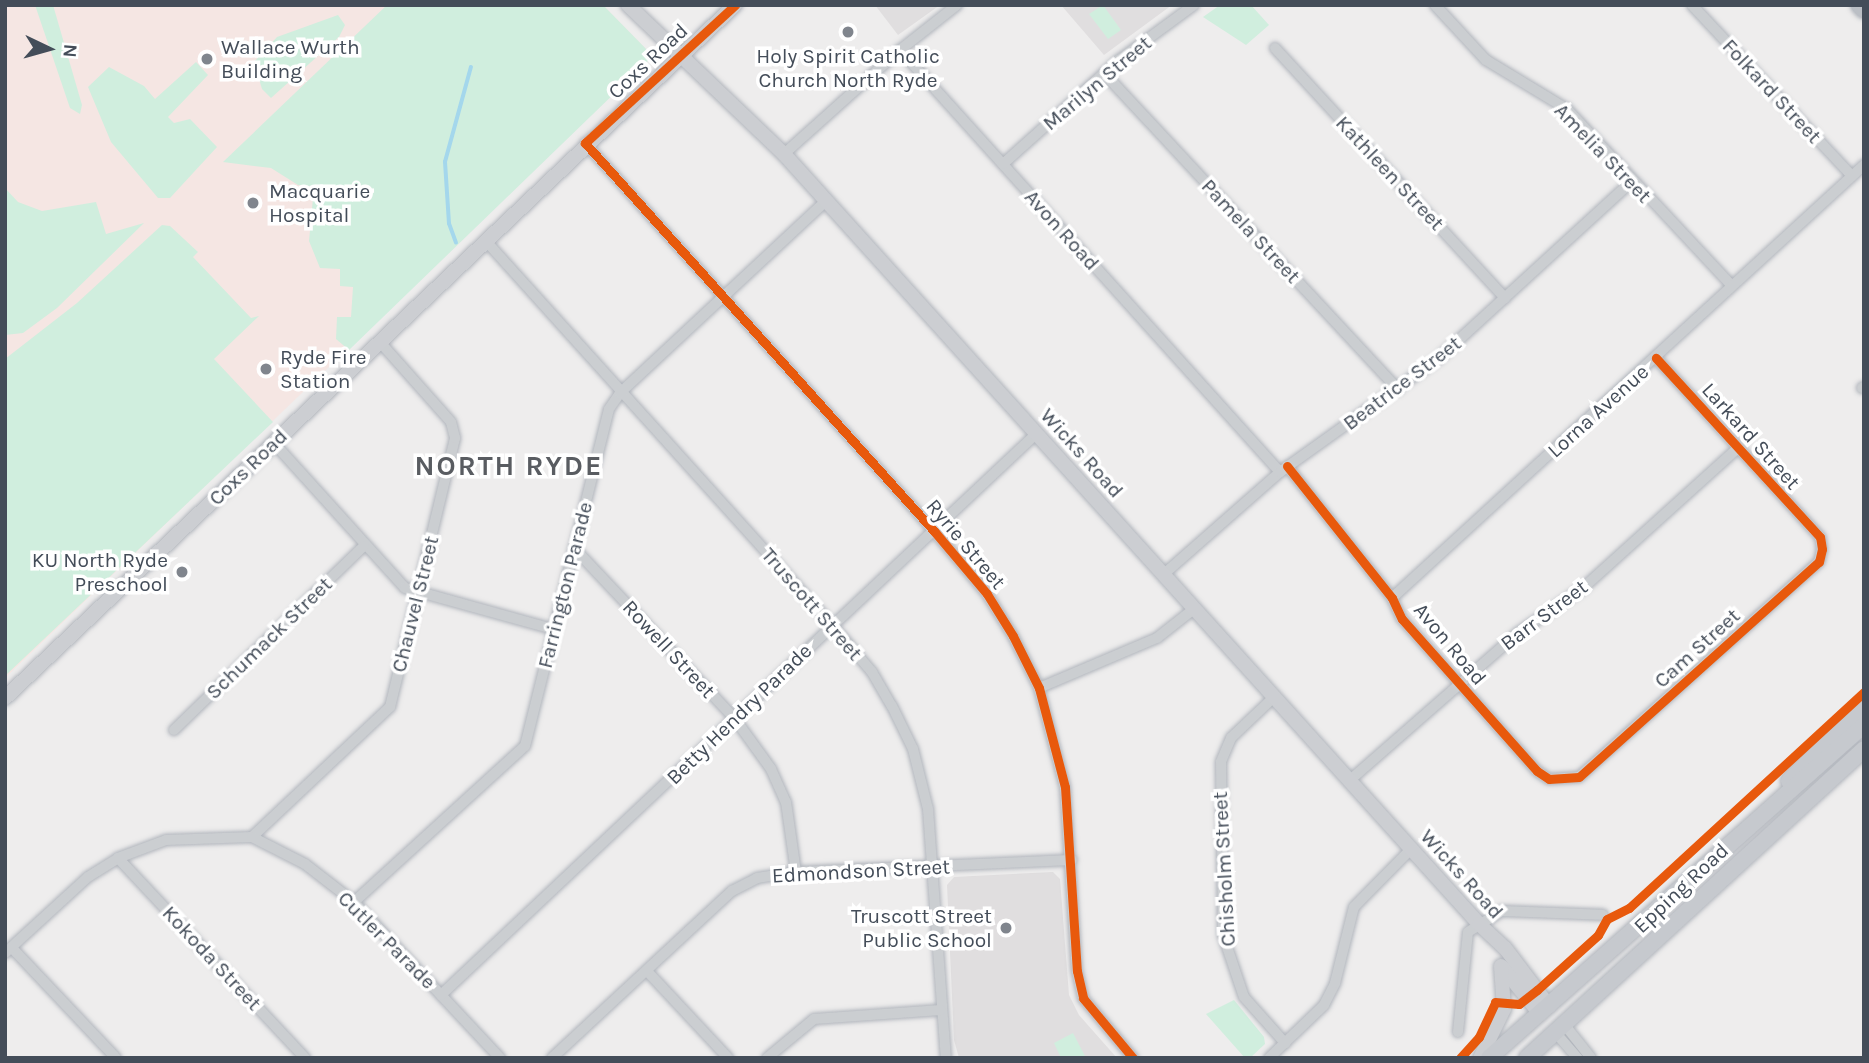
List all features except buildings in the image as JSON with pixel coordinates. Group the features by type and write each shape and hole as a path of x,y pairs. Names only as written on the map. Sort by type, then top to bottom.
{"highway":[{"path":"1860,5 1864,9"}],"main road":[{"name":"Wicks Road","path":"628,5 678,57 784,154 827,201 1479,925 1505,948 1559,1028"},
{"name":"Coxs Road","path":"5,698 584,144 735,5"},
{"path":"1744,833 1803,764 1864,706"},
{"name":"Epping Road","path":"1489,1058 1864,725"},
{"name":"Epping Road","path":"1527,1058 1864,749"},
{"path":"1826,783 1864,755"},
{"name":"Wicks Road","path":"1494,940 1501,966 1545,1010"},
{"path":"1480,1058 1504,1009 1501,966"}],"street":[{"path":"784,154 900,50 957,5"},
{"name":"Marilyn Street","path":"1003,164 1104,73 1194,5"},
{"name":"Amelia Street","path":"1435,5 1486,60 1567,109 1731,285"},
{"name":"Folkard Street","path":"1692,5 1852,176"},
{"name":"Kathleen Street","path":"1275,48 1505,298"},
{"name":"Avon Road","path":"900,50 1284,469 1392,598 1402,620 1538,771 1557,780 1579,777"},
{"name":"Pamela Street","path":"1104,73 1398,389"},
{"name":"Ryrie Street","path":"584,144 934,531 986,594 1039,688 1065,787 1072,860 1077,971 1083,998 1133,1058"},
{"name":"Lorna Avenue","path":"1392,598 1864,165"},
{"name":"Beatrice Street","path":"1164,574 1284,469 1398,389 1505,298 1632,181"},
{"name":"Farrington Parade","path":"354,902 525,746 609,409 620,393 827,201"},
{"name":"Truscott Street","path":"485,240 872,672 913,749 928,809 946,1058"},
{"name":"Chauvel Street","path":"252,837 390,707 454,450 454,429 380,342"},
{"name":"Larkard Street","path":"1656,358 1820,537"},
{"name":"Betty Hendry Parade","path":"442,995 1036,434"},
{"path":"274,443 364,546 405,588 418,594 553,629"},
{"name":"Barr Street","path":"1349,781 1458,682 1583,588 1738,448"},
{"name":"Cam Street","path":"1579,777 1819,562 1820,537"},
{"name":"Schumack Street","path":"174,730 364,546"},
{"name":"Rowell Street","path":"574,548 735,719 771,769 786,802 796,872"},
{"path":"1039,688 1157,638 1195,608"},
{"name":"Chisholm Street","path":"1274,697 1231,738 1221,762 1223,935 1244,998 1285,1043"},
{"name":"Cutler Parade","path":"8,950 88,877 118,858 166,840 252,837 305,864 354,902 500,1058"},
{"path":"1269,1058 1317,1015 1331,994 1348,919 1361,896 1411,849"},
{"name":"Kokoda Street","path":"118,858 305,1058"},
{"name":"Edmondson Street","path":"552,1058 739,886 765,875 1072,860"},
{"path":"1458,1032 1468,932 1501,911 1603,915"},
{"path":"8,950 116,1058"},
{"path":"647,971 728,1058"},
{"path":"767,1058 814,1019 941,1010"},
{"name":"Wicks Road","path":"1559,1028 1578,1058"},
{"name":"Wicks Road","path":"1559,1028 1591,1058"}],"shaded area":[{"name":"Macquarie Hospital","path":"5,5 603,5 653,56 5,678"},
{"path":"875,5 940,5 898,35"},
{"path":"1061,5 1172,5 1104,55"},
{"name":"Truscott Street Public School","path":"1053,872 1060,879 1069,995 1079,1015 1117,1058 959,1058 954,1040 947,885 954,877"}],"green space":[{"path":"35,5 53,5 82,105 80,114 70,108"},
{"path":"387,5 603,5 653,56 349,350 336,339 337,317 351,317 353,287 340,286 340,269 320,268 309,241 314,187 298,185 271,168 223,162"},
{"path":"1103,5 1121,30 1108,39 1089,14"},
{"path":"1220,5 1251,5 1269,25 1246,45 1203,17"},
{"path":"338,15 345,25 339,37 271,98 262,89 254,62 277,37"},
{"path":"196,62 208,75 168,117 174,123 190,119 217,147 170,198 158,198 111,142 88,87 109,67 144,86 155,99"},
{"path":"5,188 18,202 42,211 96,202 106,234 144,223 57,308 23,333 5,335"},
{"path":"162,225 170,226 198,252 193,257 251,318 259,316 214,359 273,422 5,676 5,359 77,303"},
{"path":"1234,1000 1264,1037 1265,1044 1250,1058 1245,1058 1206,1014"},
{"path":"1073,1033 1086,1058 1061,1058 1054,1043"}],"waterway":[{"path":"456,243 449,224 445,162 471,67"}],"cycle path":[{"path":"735,5 585,143 934,531 987,594 1013,636 1039,688 1065,787 1077,971 1083,998 1133,1058"},
{"path":"1287,466 1392,598 1402,619 1537,771 1549,779 1579,777 1819,562 1822,549 1820,537 1656,358"},
{"path":"1460,1058 1479,1037 1495,1002 1519,1004 1537,990 1598,935 1607,919 1629,908 1864,692"}],"place":[{"name":"Holy Spirit Catholic Church North Ryde","path":"848,32"},
{"name":"Wallace Wurth Building","path":"207,59"},
{"name":"Macquarie Hospital","path":"253,203"},
{"name":"Ryde Fire Station","path":"266,369"},
{"name":"KU North Ryde Preschool","path":"182,572"},
{"name":"Truscott Street Public School","path":"1006,928"}],"district":[{"name":"NORTH RYDE","path":"509,466"}]}
